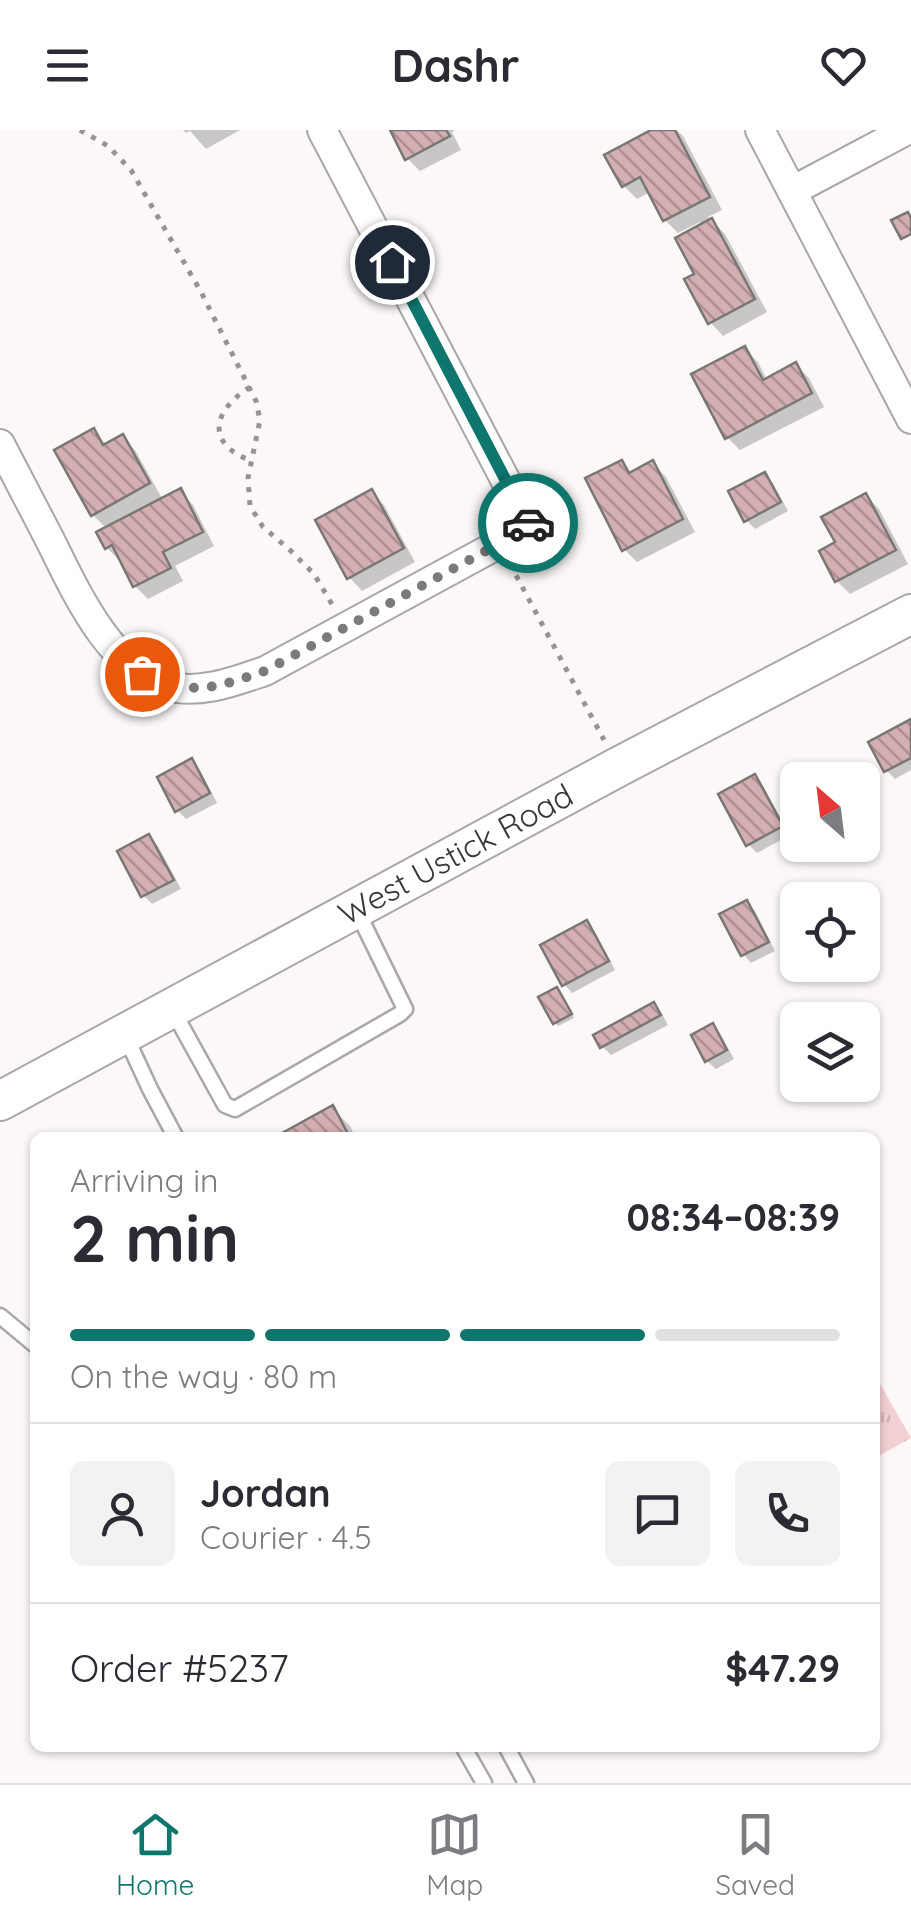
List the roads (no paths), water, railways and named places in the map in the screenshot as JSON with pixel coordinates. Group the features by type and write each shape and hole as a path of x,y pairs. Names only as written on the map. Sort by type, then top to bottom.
{"main road":[{"name":"West Ustick Road","path":"0,1101 618,767 911,614"}],"street":[{"path":"0,444 80,600 100,629 142,674 169,686 194,689 229,684 265,671 530,527 322,130"},
{"path":"760,130 911,418"},
{"path":"792,191 908,130"}],"lane":[{"path":"172,1008 226,1105 234,1109 404,1009 355,909"},
{"path":"125,1034 173,1132"},
{"path":"0,1316 30,1341"},
{"path":"466,1752 484,1783"},
{"path":"510,1752 526,1783"}]}
